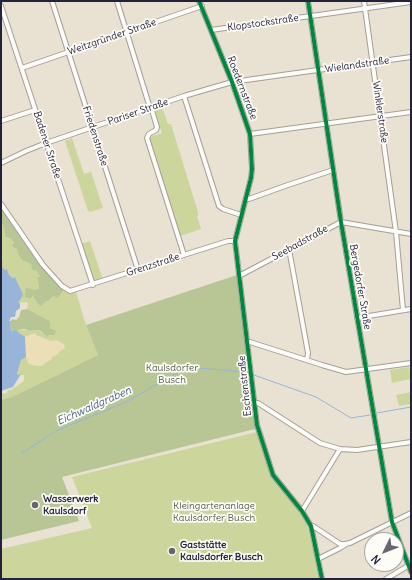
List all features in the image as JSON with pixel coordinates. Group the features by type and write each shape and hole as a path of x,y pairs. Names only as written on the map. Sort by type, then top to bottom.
{"street":[{"name":"Friedenstraße","path":"52,1 138,270"},
{"path":"117,1 157,127 156,130 149,134 147,138 184,255"},
{"name":"Roedernstraße","path":"200,1 232,82 250,134 252,169 237,230"},
{"name":"Bergedorfer Straße","path":"308,1 341,222 392,522 410,565 411,572"},
{"name":"Winklerstraße","path":"364,1 389,176 403,310"},
{"name":"Klopstockstraße","path":"211,30 411,2"},
{"name":"Badener Straße","path":"1,6 92,285"},
{"name":"Weitzgründer Straße","path":"22,68 202,6"},
{"name":"Wielandstraße","path":"232,82 411,57"},
{"name":"Pariser Straße","path":"1,163 46,143 184,96 232,82"},
{"path":"184,96 219,206 223,209 241,214"},
{"path":"1,121 35,110"},
{"path":"250,134 411,112"},
{"path":"246,198 249,199 333,170"},
{"name":"Grenzstraße","path":"1,204 43,265 62,286 70,292 228,241 235,241"},
{"path":"341,222 411,234"},
{"name":"Seebadstraße","path":"239,276 341,222"},
{"name":"Eschenstraße","path":"237,230 235,241 257,425 270,470 302,511 311,526"},
{"path":"289,249 307,348 307,360"},
{"path":"357,318 411,309"},
{"path":"248,343 250,342 350,372 411,363"},
{"path":"255,403 258,403 320,443 340,449 357,450 411,442"},
{"path":"302,511 340,449"},
{"path":"318,559 328,555 345,544 411,513"},
{"path":"322,579 311,526 314,526 340,544 345,544"},
{"path":"386,579 410,565"}],"green space":[{"path":"162,107 168,124 171,124 198,212 197,216 201,229 180,236 149,139 150,137 162,133 154,112 156,109"},
{"path":"72,138 84,174 91,172 103,208 90,212 88,211 65,141"},
{"path":"1,207 31,250 64,290 57,299 54,296 41,306 37,303 33,295 30,299 25,297 26,288 35,290 39,288 37,277 40,277 37,271 32,270 31,264 22,260 17,249 13,247 12,244 14,243 11,239 5,237 5,232 1,221"},
{"path":"1,221 6,238 11,239 18,251 31,264 32,270 37,271 39,274 40,277 37,277 39,288 32,290 33,295 45,302 54,296 57,299 64,290 69,293 76,292 86,325 98,355 12,397 1,400 1,394 7,393 8,390 11,390 24,381 24,375 17,374 21,360 26,357 32,365 42,366 58,354 50,341 36,335 35,333 25,337 17,332 20,329 29,331 37,330 42,332 47,337 50,321 27,309 27,302 18,303 21,289 15,277 13,278 9,275 7,270 1,266 1,258 3,258 1,251"},
{"path":"90,241 103,280 94,282 81,244"},
{"name":"Kaulsdorfer Busch","path":"237,275 255,429 62,477 79,521 1,540 1,400 12,397 98,355 86,325"},
{"path":"27,309 50,321 50,328 56,331 54,335 48,335 47,337 41,331 37,330 29,331 20,329 17,332 15,330 13,331 10,328 12,319 16,320 19,317 21,310"},
{"path":"409,367 411,379 392,383 390,370"},
{"path":"411,392 411,404 399,406 396,395"},
{"name":"Kleingartenanlage Kaulsdorfer Busch","path":"257,432 270,474 294,503 307,525 321,579 1,579 1,549 92,528 72,477"}],"sand":[{"path":"35,333 36,335 50,341 57,340 64,344 65,348 42,366 28,363 26,357 25,337"}],"water":[{"path":"1,266 5,270 7,269 9,275 13,278 15,277 23,295 18,303 20,303 20,308 16,311 15,317 11,317 9,321 11,321 10,328 12,331 15,330 25,337 26,357 21,360 17,374 21,374 13,387 1,391 2,325"}],"waterway":[{"name":"Eichwaldgraben","path":"22,453 58,430 124,403 188,367 245,372"},
{"name":"Eichwaldgraben","path":"254,375 316,397 351,418 370,415"},
{"name":"Eichwaldgraben","path":"377,413 411,407"}],"cycle path":[{"path":"199,1 232,82 250,134 252,169 251,178 235,241 257,425 273,475 302,511 311,526 322,579"},
{"path":"308,1 341,222 392,522 411,572"}],"place":[{"name":"Wasserwerk Kaulsdorf","path":"35,505"},
{"name":"Gaststätte Kaulsdorfer Busch","path":"172,551"}]}
